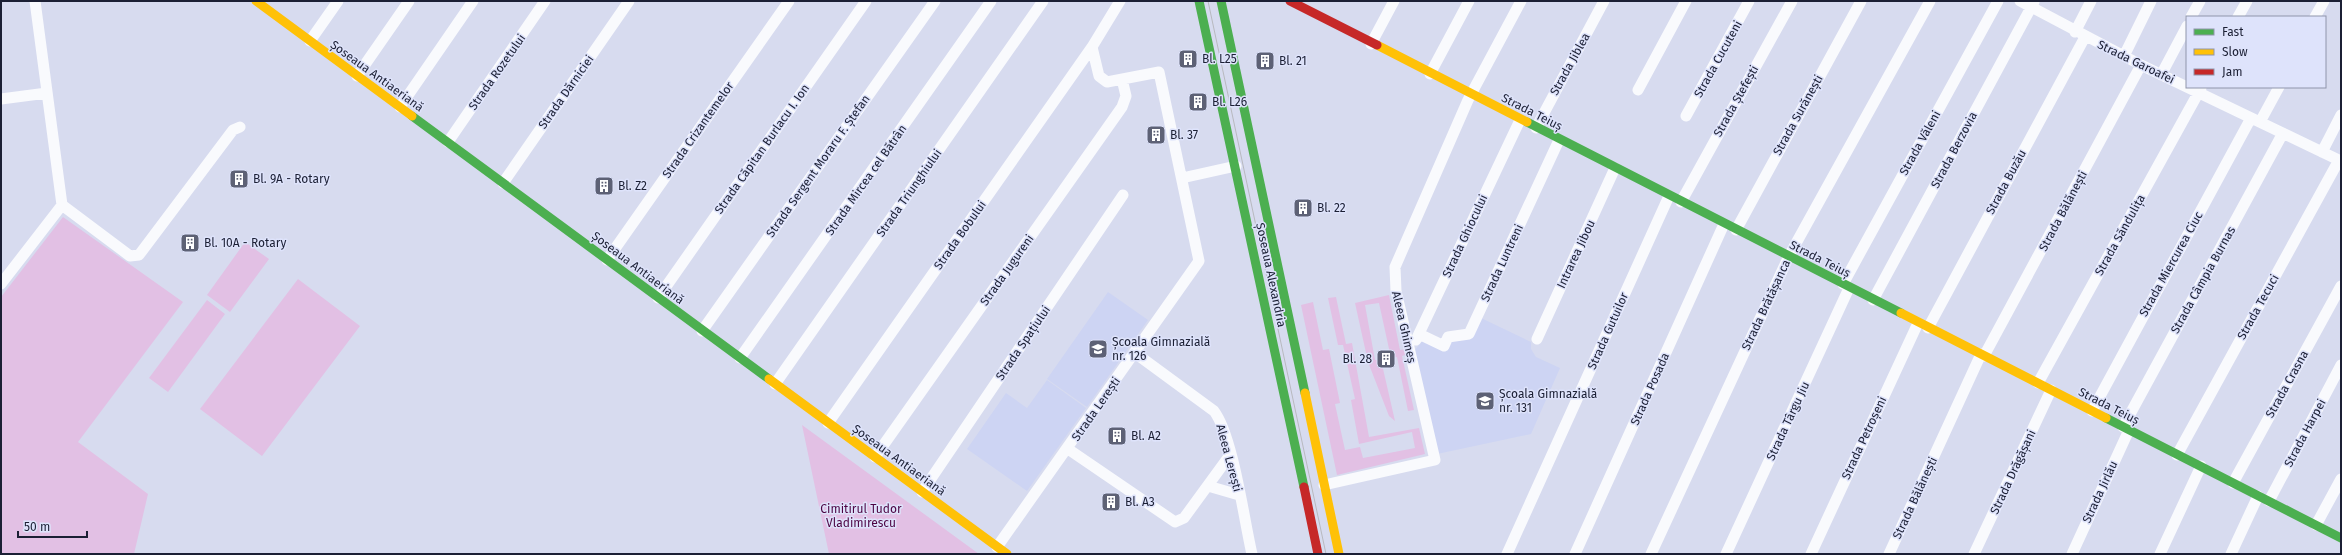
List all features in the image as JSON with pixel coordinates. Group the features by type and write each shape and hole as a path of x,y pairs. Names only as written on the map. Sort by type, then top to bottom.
{"main road":[{"name":"Șoseaua Antiaeriană","path":"256,1 272,6 310,41 1007,554"},
{"name":"Șoseaua Alexandria","path":"1199,1 1236,166 1318,554"},
{"name":"Șoseaua Alexandria","path":"1221,1 1339,554"},
{"name":"Strada Teiuș","path":"1290,1 1680,202 1789,256 2341,538"}],"street":[{"path":"34,1 62,204 130,256 139,255 233,130 240,127"},
{"path":"310,41 338,1"},
{"path":"357,76 409,1"},
{"path":"400,107 473,1"},
{"name":"Strada Rozetului","path":"448,142 546,1"},
{"name":"Strada Dărniciei","path":"503,183 629,1"},
{"name":"Strada Crizantemelor","path":"607,260 789,1"},
{"name":"Strada Căpitan Burlacu I. Ion","path":"658,298 866,1"},
{"name":"Strada Sergent Moraru F. Ștefan","path":"702,331 935,1"},
{"name":"Strada Mircea cel Bătrân","path":"740,358 991,1"},
{"name":"Strada Triunghiului","path":"775,384 1043,1"},
{"path":"1092,46 1120,1"},
{"path":"1371,44 1394,1"},
{"path":"1430,74 1469,1"},
{"name":"Aleea Ghimeș","path":"1324,485 1435,460 1396,291 1395,267 1411,226 1471,95 1522,1"},
{"name":"Strada Jiblea","path":"1536,128 1604,1"},
{"path":"1638,90 1686,1"},
{"name":"Strada Cucuteni","path":"1686,116 1749,1"},
{"name":"Strada Ștefești","path":"1680,202 1792,1"},
{"name":"Strada Surănești","path":"1736,230 1861,1"},
{"name":"Strada Brătășanca","path":"1651,554 1789,256 1930,1"},
{"name":"Strada Văleni","path":"1846,286 1998,1"},
{"name":"Strada Garoafei","path":"2020,1 2032,4 2080,34 2141,65 2186,85"},
{"name":"Strada Buzău","path":"1923,325 2080,34 2091,1"},
{"path":"2124,56 2152,1"},
{"path":"2192,16 2200,1"},
{"path":"2239,16 2247,1"},
{"path":"2316,16 2324,1"},
{"name":"Strada Berzovia","path":"1873,300 2032,4"},
{"path":"2161,75 2186,28"},
{"name":"Strada Lerești","path":"997,547 1068,449 1199,261 1159,72 1107,82 1101,80 1092,46"},
{"name":"Strada Bobului","path":"828,423 1092,46"},
{"name":"Strada Bălănești","path":"1889,554 1982,355 2141,65"},
{"name":"Strada Jugureni","path":"875,458 1122,107 1126,96 1122,79"},
{"name":"Strada Miercurea Ciuc","path":"2092,411 2256,120 2277,88"},
{"name":"Strada Garoafei","path":"2200,90 2256,120 2340,161"},
{"name":"Strada Săndulița","path":"2038,383 2200,90"},
{"path":"1,98 47,93"},
{"path":"2322,152 2341,115"},
{"name":"Strada Ghiocului","path":"1410,353 1520,120"},
{"name":"Strada Câmpia Burnas","path":"2126,428 2283,133"},
{"name":"Strada Luntreni","path":"1419,334 1444,346 1448,337 1469,334 1559,140"},
{"name":"Strada Tecuci","path":"2177,455 2340,161"},
{"path":"1182,178 1236,166"},
{"name":"Intrarea Jibou","path":"1537,339 1615,168"},
{"name":"Strada Spațiului","path":"922,492 1123,195"},
{"name":"Strada Gutuilor","path":"1507,554 1669,196"},
{"path":"1,284 62,204"},
{"name":"Strada Posada","path":"1575,554 1724,224"},
{"name":"Strada Târgu Jiu","path":"1726,554 1846,286"},
{"name":"Strada Crasna","path":"2233,483 2341,286"},
{"name":"Strada Petroșeni","path":"1811,554 1923,325"},
{"name":"Aleea Lerești","path":"1135,353 1214,411 1219,417 1230,455 1252,554"},
{"name":"Strada Harpei","path":"2268,501 2341,365"},
{"name":"Strada Drăgășani","path":"1974,554 2052,390"},
{"name":"Strada Jirlău","path":"2072,554 2126,428"},
{"path":"1068,449 1171,521 1180,522 1230,455"},
{"path":"2160,554 2201,466"},
{"path":"2316,525 2341,479"},
{"path":"1208,486 1239,495"},
{"path":"2231,554 2258,496"}],"shaded area":[{"name":"Școala Gimnazială nr. 126","path":"1108,292 1148,320 1087,407 1047,379"},
{"name":"Școala Gimnazială nr. 131","path":"1481,318 1531,342 1531,349 1536,357 1560,368 1531,434 1437,454 1414,351 1424,339 1448,340 1469,333"},
{"path":"1047,380 1086,408 1027,491 967,449 1006,393 1027,408"}],"green space":[{"path":"63,217 183,302 78,442 148,494 134,554 1,554 1,297"},
{"path":"245,242 269,259 230,312 207,295"},
{"path":"298,279 360,326 262,456 200,409"},
{"path":"1389,295 1400,350 1407,349 1408,354 1402,356 1414,410 1408,411 1397,357 1391,358 1379,303 1365,305 1375,360 1381,360 1395,421 1389,416 1368,362 1355,303"},
{"path":"1336,297 1346,344 1352,343 1369,437 1419,428 1425,454 1337,475 1301,305 1313,302 1323,350 1329,349 1340,403 1335,404 1345,450 1360,447 1363,458 1415,448 1412,432 1359,444 1351,400 1355,399 1343,345 1338,345 1328,298"},
{"path":"207,300 225,314 168,392 149,378"},
{"name":"Cimitirul Tudor Vladimirescu","path":"802,425 979,554 829,554"}],"tram line":[{"path":"1208,1 1326,554"}],"traffic: fast":[{"path":"1199,1 1304,487"},
{"path":"1221,1 1305,393"},
{"path":"412,116 769,379"},
{"path":"1527,122 1901,313"},
{"path":"2106,418 2341,538"}],"traffic: slow":[{"path":"256,1 412,116"},
{"path":"1377,45 1527,122"},
{"path":"1901,313 2106,418"},
{"path":"769,379 1007,554"},
{"path":"1305,393 1339,554"}],"traffic: jam":[{"path":"1290,1 1377,45"},
{"path":"1304,487 1318,554"}],"place":[{"name":"Bl. L25","path":"1188,59"},
{"name":"Bl. 21","path":"1265,61"},
{"name":"Bl. L26","path":"1198,102"},
{"name":"Bl. 37","path":"1156,135"},
{"name":"Bl. 9A - Rotary","path":"239,179"},
{"name":"Bl. Z2","path":"604,186"},
{"name":"Bl. 22","path":"1303,208"},
{"name":"Bl. 10A - Rotary","path":"190,243"},
{"name":"Școala Gimnazială nr. 126","path":"1098,349"},
{"name":"Bl. 28","path":"1386,359"},
{"name":"Școala Gimnazială nr. 131","path":"1485,401"},
{"name":"Bl. A2","path":"1117,436"},
{"name":"Bl. A3","path":"1111,502"}]}
